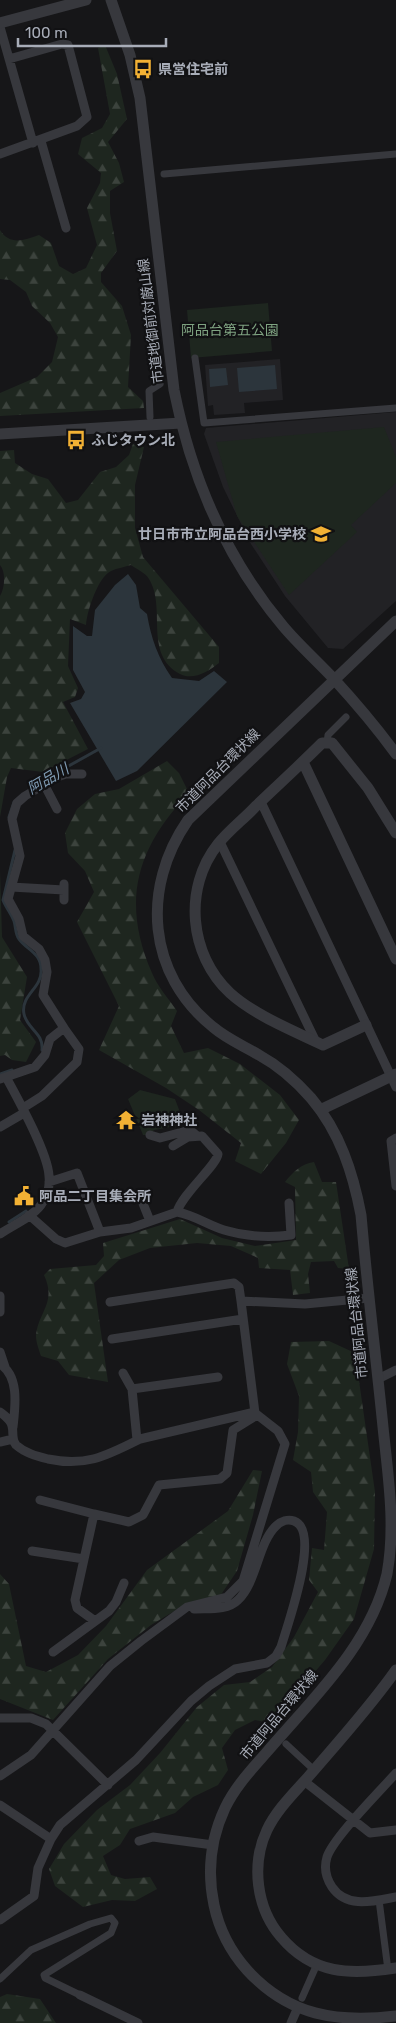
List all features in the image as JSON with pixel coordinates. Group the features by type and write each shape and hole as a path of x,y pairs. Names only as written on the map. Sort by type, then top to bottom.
{"street":[{"path":"0,23 86,0"},
{"name":"市道地御前対厳山線","path":"111,0 130,55 140,98 171,370 181,423 206,499 236,559 282,625 334,679 396,754"},
{"path":"0,28 66,228"},
{"path":"0,154 77,126 87,117 68,45 62,44 9,59"},
{"path":"164,174 396,154"},
{"path":"195,358 202,423 396,408"},
{"path":"150,417 149,391 160,384"},
{"path":"0,434 181,423"},
{"name":"市道阿品台環状線","path":"396,621 188,820 167,858 157,900 160,944 169,972 184,997 214,1028 281,1070 302,1088 320,1110 341,1145 357,1191 378,1379 392,1481 393,1523 390,1561 384,1586 370,1621 342,1664 234,1793 220,1821 213,1845 210,1866 213,1898 227,1941 255,1978 279,1998 300,2003 322,2016 352,2020 396,2016"},
{"path":"327,743 328,735 346,717"},
{"path":"366,1025 323,1045 241,1002 221,983 206,961 197,935 196,894 204,868 220,842 322,743 332,743 368,788 396,833"},
{"path":"303,762 396,959"},
{"path":"0,1127 42,1096 77,1062 79,1049 44,999 43,991 47,972 45,960 39,949 24,936 19,919 8,899 20,850 12,819 14,808 20,799 44,784 66,774 82,774"},
{"path":"44,784 57,809"},
{"path":"261,802 366,1025 394,1079 320,1110"},
{"path":"220,842 316,1042"},
{"path":"12,887 64,887 64,900"},
{"path":"2,1228 29,1215 44,1199 49,1182 45,1160 24,1110 3,1078 35,1067 45,1055 50,1039 64,1028"},
{"path":"150,1135 160,1138 190,1130 207,1140 216,1150 218,1158 193,1186 177,1212"},
{"path":"173,1146 196,1135"},
{"path":"396,1138 391,1141 396,1186"},
{"path":"49,1182 77,1173 100,1232"},
{"path":"140,1196 150,1221"},
{"path":"29,1215 60,1242 71,1242 100,1232 131,1228 177,1212 202,1219 223,1230 268,1238 291,1235 289,1203"},
{"path":"0,1776 31,1755 110,1666 181,1610 193,1604 227,1597 243,1582 285,1444 278,1432 256,1414 239,1287 234,1283 110,1302"},
{"path":"0,1296 0,1312"},
{"path":"241,1301 302,1304 370,1298"},
{"path":"112,1339 243,1319"},
{"path":"0,1352 3,1366 14,1388 16,1401 13,1427 14,1440 18,1446 31,1454 73,1463 90,1460 124,1448 137,1440 256,1414"},
{"path":"378,1379 396,1370"},
{"path":"123,1373 132,1390 137,1440"},
{"path":"132,1390 218,1377"},
{"path":"0,1412 13,1427"},
{"path":"40,1500 129,1522 143,1515 159,1485 220,1479 227,1473 233,1430 256,1414"},
{"path":"0,1442 14,1440"},
{"path":"94,1514 75,1600 78,1608 96,1621"},
{"path":"0,1920 34,1896 38,1868 51,1839 60,1825 136,1760 191,1701 209,1686 234,1669 267,1663 276,1656 301,1579 305,1540 302,1527 295,1522 286,1520 275,1527 245,1591 235,1603 220,1608 181,1610"},
{"path":"32,1552 84,1559"},
{"path":"53,1652 109,1611 116,1602 124,1583"},
{"path":"379,1900 392,1969 351,1973 317,1964 292,1948 271,1923 264,1908 258,1877 262,1844 276,1815 372,1703 396,1670"},
{"path":"0,1718 34,1718 52,1730 108,1785"},
{"path":"286,1744 314,1770"},
{"path":"396,1773 354,1822 328,1856 326,1863 328,1879 336,1892 349,1900 364,1902 396,1898"},
{"path":"304,1781 370,1833 396,1830"},
{"path":"0,1805 51,1839"},
{"path":"139,1841 154,1837 213,1845"},
{"path":"0,1979 31,1950 90,1924 111,1918 115,1923 111,1933 44,1975 138,2023"},
{"path":"291,2023 317,1964"}],"shaded area":[{"path":"280,359 283,400 244,403 245,413 214,415 213,405 208,406 205,365"},
{"path":"275,365 277,389 239,392 237,368"},
{"path":"226,368 228,385 210,387 209,369"},
{"name":"廿日市市立阿品台西小学校","path":"396,412 396,601 343,649 328,648 285,596 251,544 223,487 204,434 206,428"},
{"path":"128,574 136,585 140,608 147,614 153,640 172,678 199,681 214,671 227,682 137,771 116,781 70,703 81,699 85,692 73,670 73,626 87,636 92,636 95,610 115,585"}],"green space":[{"path":"105,45 117,74 127,119 108,142 119,163 124,182 110,191 110,213 117,251 101,273 101,282 122,306 131,335 128,387 143,401 144,408 0,416 0,393 37,377 52,362 58,337 50,323 32,306 26,292 10,280 0,279 0,230 4,235 13,240 23,240 39,235 51,243 59,266 73,274 86,268 97,245 87,208 100,183 101,173 78,154 82,138 102,128 110,114 98,48"},
{"name":"阿品台第五公園","path":"268,303 272,351 191,358 187,310"},
{"path":"384,427 396,457 396,483 351,525 357,532 289,595 237,516 216,442"},
{"path":"133,444 144,447 135,485 135,528 143,557 219,647 219,663 206,672 195,676 180,674 169,665 162,655 157,630 154,591 148,577 131,565 106,574 91,603 86,625 70,619 68,666 78,688 75,697 63,702 88,749 43,772 11,768 7,777 0,817 0,596 4,580 0,565 0,451 14,450 15,463 32,474 48,479 66,503 78,500 100,472 116,467 129,455"},
{"path":"167,761 179,773 189,793 156,834 146,855 139,877 136,899 137,923 154,978 177,1011 171,1026 184,1053 208,1048 240,1064 280,1095 299,1120 286,1143 261,1174 235,1161 241,1143 199,1110 166,1088 99,1050 119,1006 77,922 94,892 85,871 68,853 65,833 77,809 95,794 119,789"},
{"path":"0,871 2,937 27,977 20,1020 36,1042 26,1062 12,1060 5,1055 0,1056"},
{"path":"140,1090 175,1099 183,1120 176,1126 154,1130 150,1135 143,1135 128,1099"},
{"path":"314,1162 322,1182 336,1182 349,1269 338,1268 334,1261 311,1262 308,1274 310,1293 293,1295 290,1270 259,1268 258,1258 231,1246 197,1243 150,1248 119,1260 94,1283 108,1382 69,1375 58,1361 41,1356 36,1336 49,1293 44,1275 50,1269 96,1265 104,1256 103,1243 180,1219 222,1238 255,1246 296,1240 295,1187 285,1182 298,1169"},
{"path":"329,1341 355,1353 375,1492 374,1549 354,1619 325,1660 271,1723 255,1720 235,1730 222,1748 228,1770 218,1785 193,1797 175,1813 130,1829 120,1845 103,1856 111,1875 125,1879 150,1877 157,1889 135,1901 112,1900 83,1907 55,1886 49,1869 64,1844 97,1810 130,1785 160,1753 197,1707 224,1685 250,1682 272,1667 294,1637 318,1592 309,1580 312,1548 324,1550 327,1512 313,1492 311,1472 293,1460 298,1432 299,1396 287,1364 291,1342"},
{"path":"253,1470 262,1471 253,1515 237,1571 218,1599 181,1607 151,1625 108,1659 53,1720 0,1699 0,1574 9,1584 26,1666 46,1672 78,1655 106,1626 147,1570 228,1511"},
{"path":"7,1994 40,1999 56,2023 0,2023 0,1997"}],"waterway":[{"name":"阿品川","path":"47,778 101,748"},
{"name":"阿品川","path":"9,817 14,802"},
{"name":"阿品川","path":"15,850 3,900 14,921 18,937 39,959 41,976 25,1002 24,1014 28,1024 38,1035 42,1044 42,1050"},
{"name":"阿品川","path":"0,1074 12,1070"},
{"path":"9,1222 26,1211"}],"place":[{"name":"県営住宅前","path":"143,69"},
{"name":"ふじタウン北","path":"76,440"},
{"name":"廿日市市立阿品台西小学校","path":"321,534"},
{"name":"岩神神社","path":"126,1120"},
{"name":"阿品二丁目集会所","path":"24,1196"}]}
